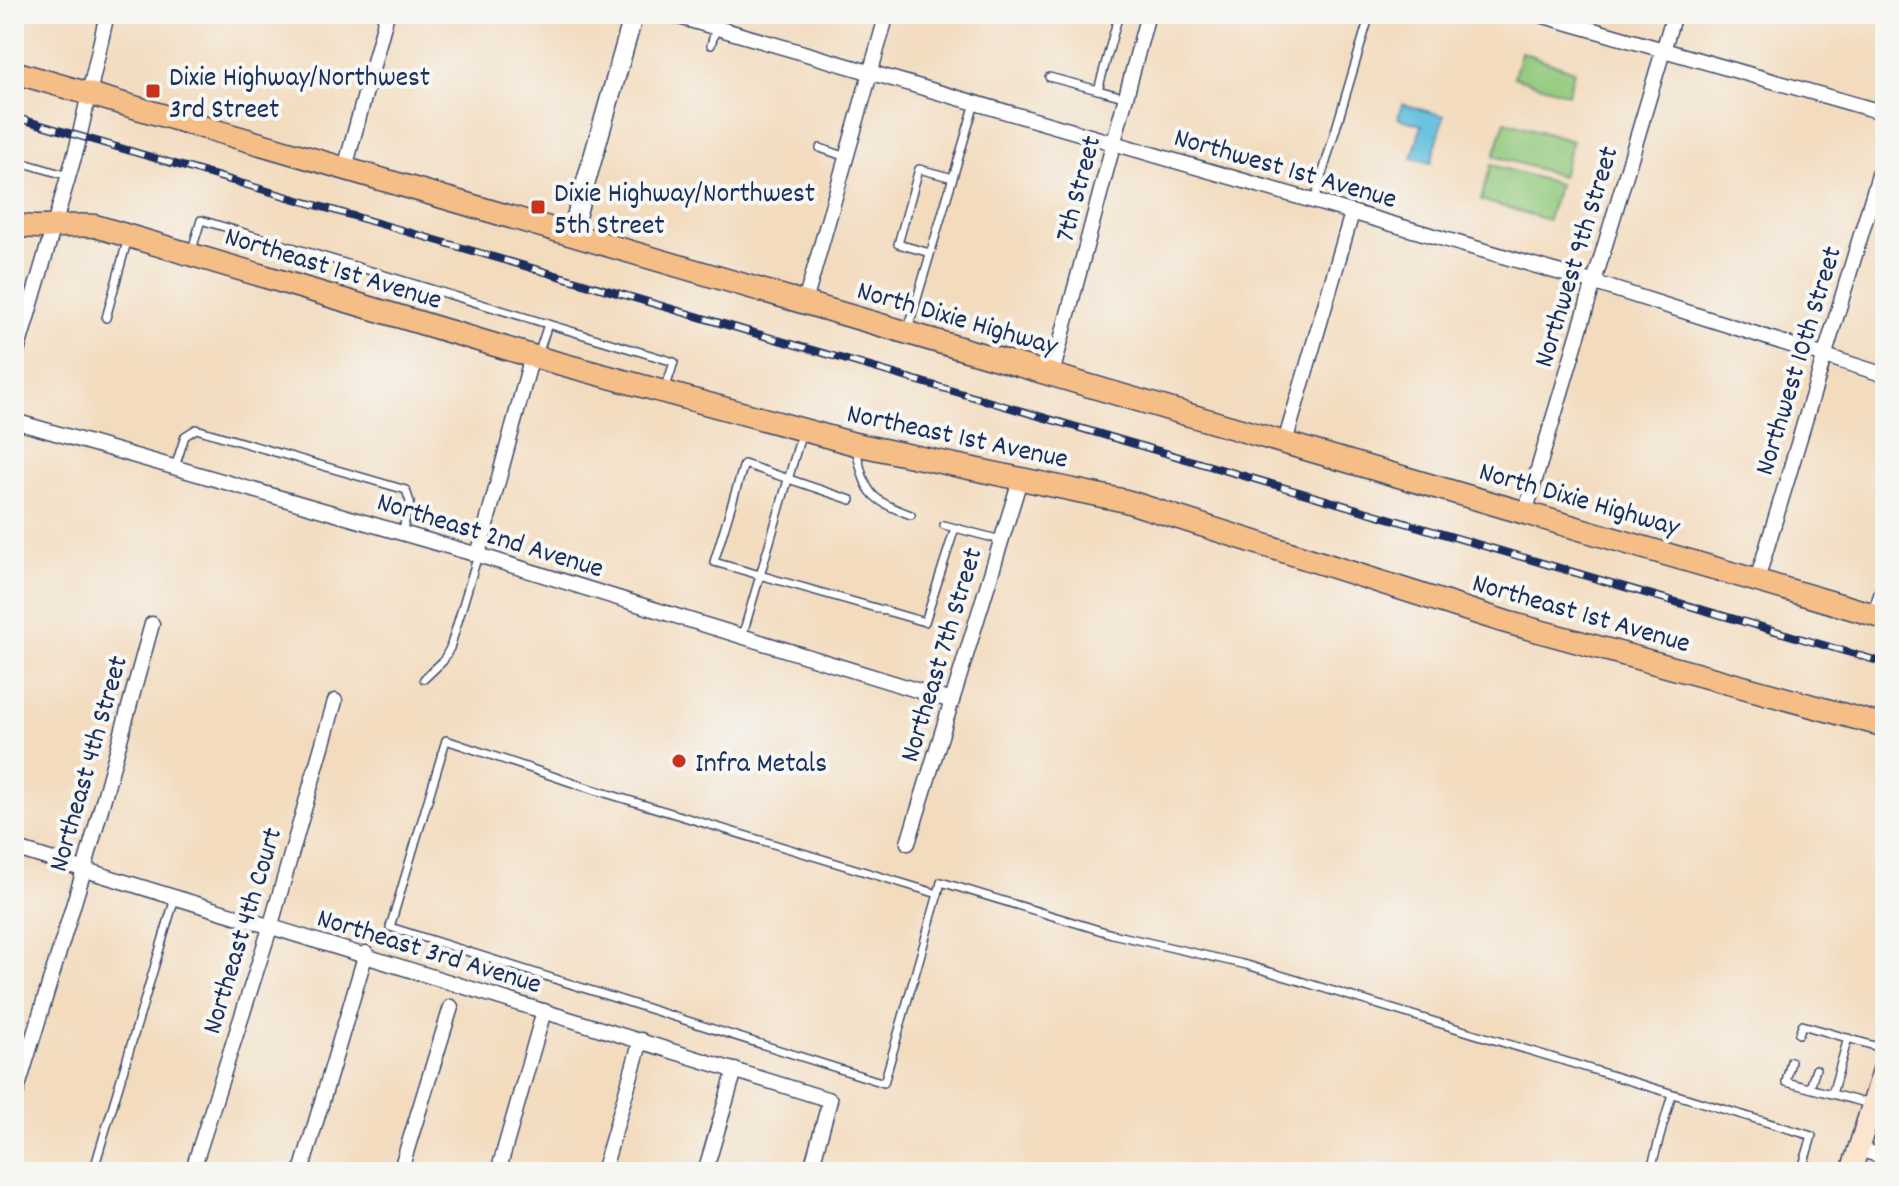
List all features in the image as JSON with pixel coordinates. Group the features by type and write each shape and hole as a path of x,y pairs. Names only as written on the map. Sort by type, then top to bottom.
{"main road":[{"name":"North Dixie Highway","path":"14,72 1878,616"},
{"name":"Northeast 1st Avenue","path":"14,224 31,228 95,226 535,356 802,430 1126,501 1506,622 1885,726"},
{"path":"1851,1172 1885,1064"}],"street":[{"path":"14,362 68,176 107,14"},
{"path":"345,168 387,14"},
{"path":"571,234 634,14"},
{"name":"Northwest 1st Avenue","path":"669,14 718,21 871,72 1592,282 1885,375"},
{"path":"805,302 887,14"},
{"name":"7th Street","path":"1052,374 1148,14"},
{"path":"1537,14 1885,113"},
{"name":"Northwest 9th Street","path":"1525,513 1674,14"},
{"name":"Northwest 10th Street","path":"1757,580 1885,155"},
{"path":"1285,442 1352,213"},
{"path":"478,555 535,356"},
{"name":"Northeast 2nd Avenue","path":"14,421 478,555 952,701"},
{"name":"Northeast 7th Street","path":"908,843 1020,480"},
{"name":"Northeast 4th Street","path":"14,1100 84,870 152,624"},
{"name":"Northeast 4th Court","path":"192,1172 270,928 335,701"},
{"name":"Northeast 3rd Avenue","path":"14,848 270,928 366,953 830,1100 810,1172"},
{"path":"301,1172 366,953"},
{"path":"400,1172 451,1007"},
{"path":"498,1172 544,1011"},
{"path":"603,1172 641,1040"},
{"path":"705,1172 735,1070"},
{"path":"1858,1149 1885,1157"}],"lane":[{"path":"1098,90 1119,14"},
{"path":"1314,202 1370,14"},
{"path":"711,45 718,21"},
{"path":"1049,77 1127,98"},
{"path":"907,331 975,102"},
{"path":"820,148 846,157"},
{"path":"14,160 68,176"},
{"path":"930,253 898,244 919,169 953,178"},
{"path":"190,254 201,220 674,362 665,392"},
{"path":"106,318 129,236"},
{"path":"535,356 548,324"},
{"path":"175,467 185,436 196,429 406,490 410,502 402,533"},
{"path":"742,637 802,430"},
{"path":"855,444 863,482 880,503 911,515"},
{"path":"851,500 744,464 714,562 925,622 955,528"},
{"path":"944,525 1001,540"},
{"path":"424,679 443,661 450,648 478,555"},
{"path":"1878,616 1885,571"},
{"path":"938,894 582,786 446,740 390,927 884,1083 938,894 941,882 1112,934 1247,965 1812,1136 1801,1172"},
{"path":"93,1172 175,898"},
{"path":"1799,1034 1802,1025 1885,1049"},
{"path":"1825,1042 1828,1033"},
{"path":"1832,1094 1848,1038"},
{"path":"1791,1061 1786,1082 1872,1105"},
{"path":"1810,1088 1816,1069"},
{"path":"1650,1172 1672,1094"}],"green space":[{"path":"1521,52 1574,71 1568,94 1514,77"},
{"path":"1505,121 1572,141 1562,176 1494,156"},
{"path":"1491,165 1559,184 1548,220 1481,200"}],"water":[{"path":"1402,104 1444,116 1431,163 1412,158 1422,125 1398,118"}],"railway":[{"path":"14,117 1885,663"}],"place":[{"name":"Dixie Highway/Northwest 3rd Street","path":"153,91"},
{"name":"Dixie Highway/Northwest 5th Street","path":"538,207"},
{"name":"Infra Metals","path":"679,761"}]}
